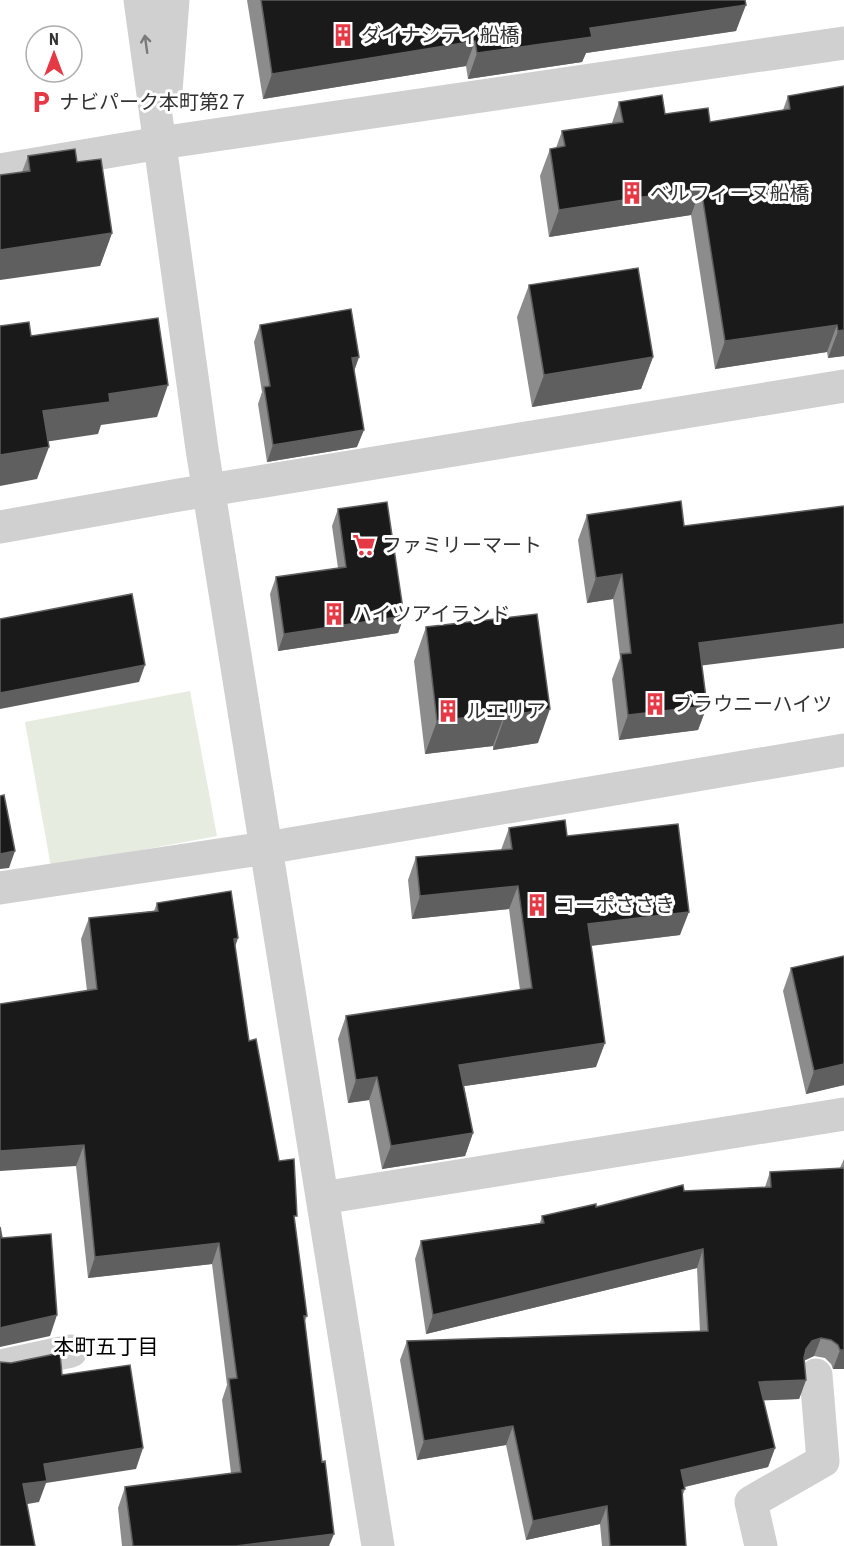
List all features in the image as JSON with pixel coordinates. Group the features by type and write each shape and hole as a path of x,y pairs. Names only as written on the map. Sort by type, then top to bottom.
{"street":[{"path":"140,0 208,490 378,1546"},
{"path":"160,143 168,76 172,0"},
{"path":"0,170 160,143 844,43"},
{"path":"0,527 208,490 844,386"},
{"path":"0,888 266,848 844,750"},
{"path":"322,1198 844,1114"},
{"path":"0,1366 71,1351"},
{"path":"760,1546 751,1502 823,1461 816,1375"}],"shaded area":[{"path":"190,691 217,836 51,867 25,722"}],"building":[{"path":"261,0 745,0 746,5 590,28 592,37 477,53 475,41 272,74"},
{"path":"844,86 844,330 838,331 837,325 725,341 701,188 559,210 550,149 565,146 562,131 623,122 619,102 662,95 665,114 708,108 710,122 790,109 788,96"},
{"path":"75,149 77,162 101,159 112,233 0,250 0,175 30,171 28,156"},
{"path":"638,268 653,357 544,375 529,285"},
{"path":"351,309 359,357 352,358 364,430 273,445 264,387 270,386 260,325"},
{"path":"158,318 168,385 109,394 110,402 43,411 49,447 0,455 0,326 29,322 31,336"},
{"path":"681,501 684,526 844,506 844,624 699,643 707,706 628,715 621,654 631,653 622,574 596,578 587,515"},
{"path":"387,502 404,616 284,634 276,577 346,567 338,509"},
{"path":"132,594 145,665 0,693 0,619"},
{"path":"537,614 550,709 505,716 505,713 437,721 426,627"},
{"path":"4,795 15,851 0,854 0,796"},
{"path":"565,820 567,836 678,824 689,912 588,924 605,1043 459,1065 473,1133 391,1146 377,1077 356,1080 346,1016 532,988 518,886 420,896 416,857 512,849 509,828"},
{"path":"231,891 238,938 234,939 249,1041 256,1039 279,1161 294,1159 297,1216 294,1216 307,1316 304,1316 322,1462 325,1461 334,1534 236,1546 133,1546 125,1487 241,1472 229,1379 237,1378 219,1243 95,1257 84,1145 0,1151 0,1004 97,989 89,918 158,911 157,903"},
{"path":"844,956 844,1064 814,1071 791,968"},
{"path":"844,1168 844,1350 840,1350 838,1345 831,1340 821,1338 812,1341 806,1349 804,1358 806,1380 759,1382 775,1448 681,1470 685,1489 682,1490 686,1546 610,1546 607,1506 533,1521 513,1426 424,1441 407,1341 708,1331 703,1249 433,1315 421,1241 544,1223 542,1216 596,1204 596,1207 683,1185 684,1191 771,1187 770,1172"},
{"path":"0,1227 2,1238 51,1234 57,1315 0,1328"},
{"path":"60,1353 62,1375 130,1365 143,1448 44,1464 47,1481 23,1484 35,1546 0,1546 0,1362 11,1363"}],"place":[{"name":"ダイナシティ船橋","path":"343,35"},
{"name":"ナビパーク本町第2７","path":"41,102"},
{"name":"ベルフィーヌ船橋","path":"632,193"},
{"name":"ファミリーマート","path":"364,545"},
{"name":"ハイツアイランド","path":"334,614"},
{"name":"ブラウニーハイツ","path":"655,704"},
{"name":"ルエリア","path":"448,711"},
{"name":"コーポささき","path":"537,905"}],"district":[{"name":"本町五丁目","path":"106,1347"}]}
